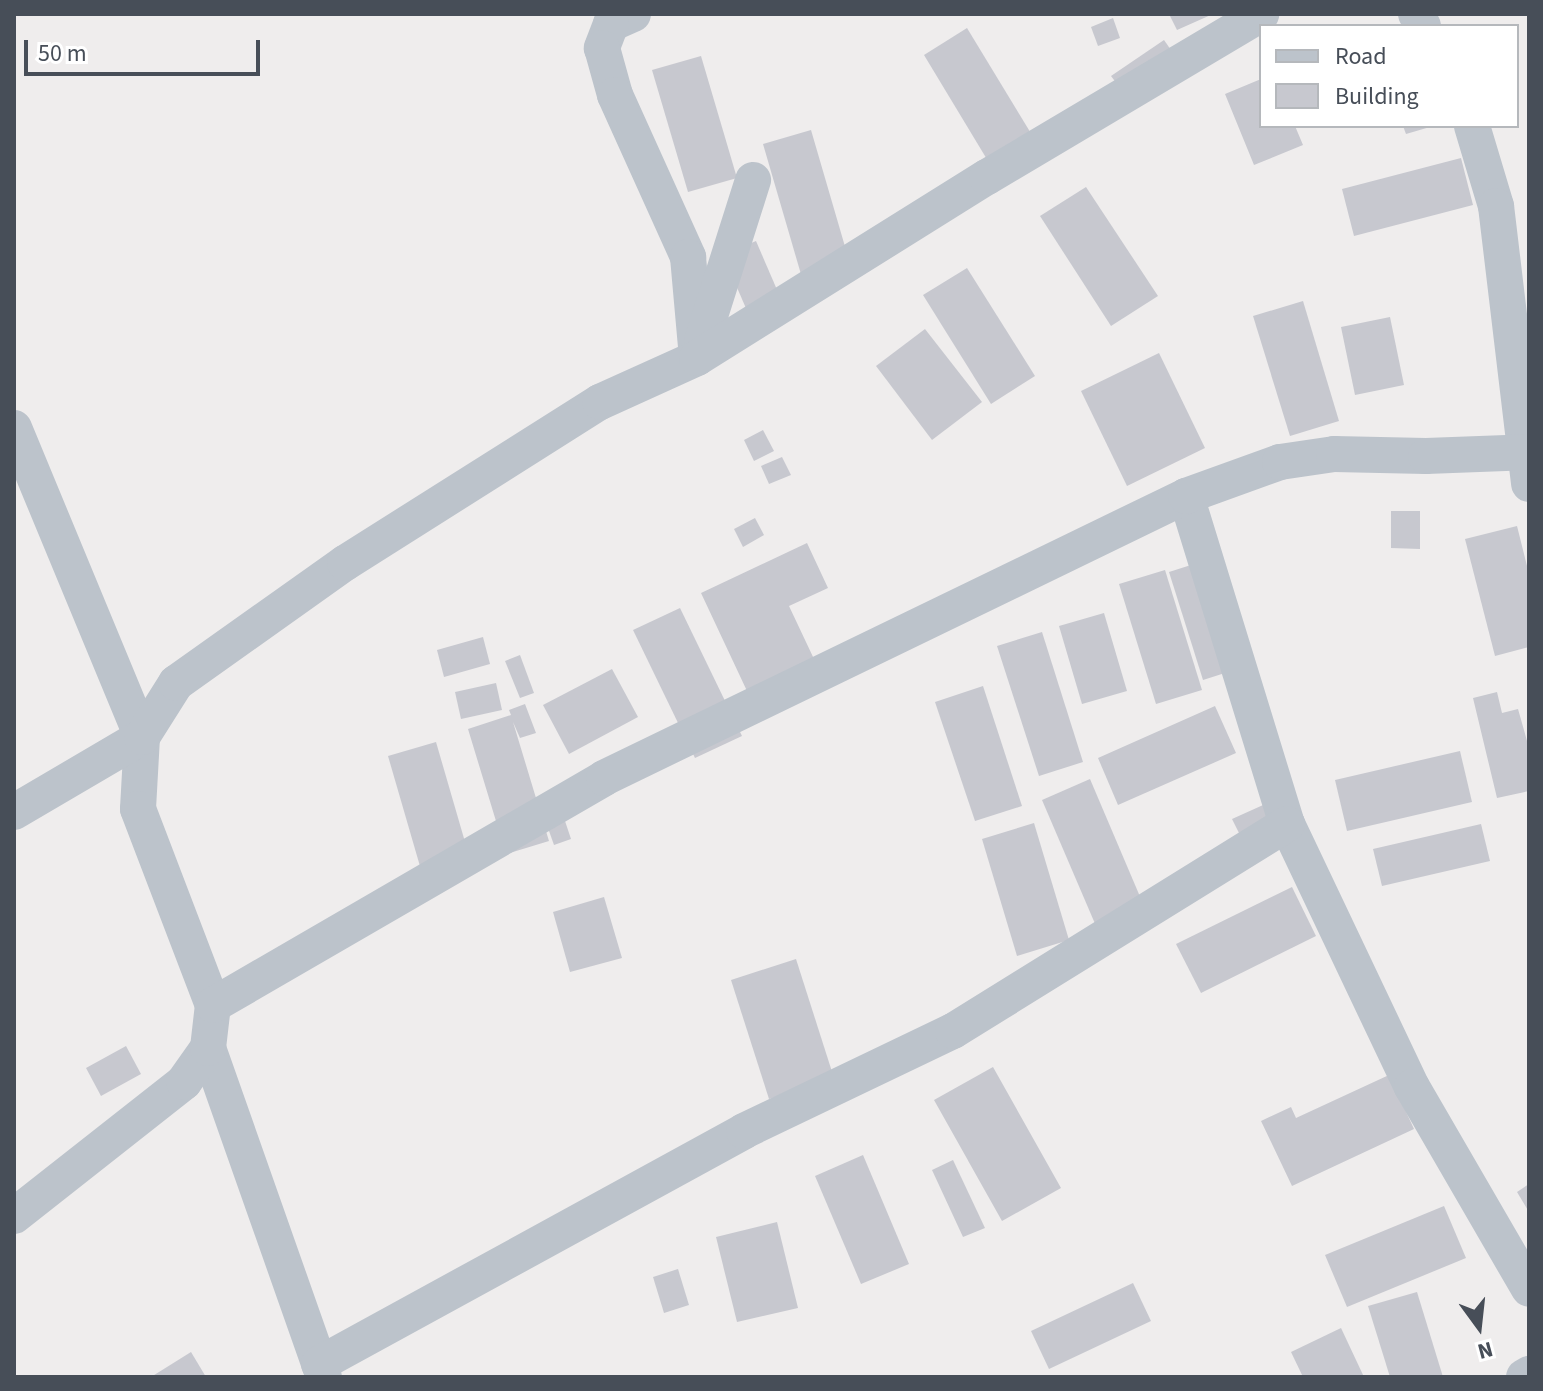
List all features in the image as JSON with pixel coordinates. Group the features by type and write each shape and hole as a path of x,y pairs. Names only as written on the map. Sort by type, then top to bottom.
{"street":[{"path":"633,14 611,24 602,48 615,95 688,257 697,358"},
{"path":"14,812 142,737 176,683 345,563 600,402 697,358 987,177 1261,14"},
{"path":"213,1005 604,778 1186,496 1280,462 1334,454 1527,463 1496,206 1473,128"},
{"path":"697,358 753,180"},
{"path":"14,428 142,737 138,809 213,1005 208,1048 322,1370 744,1131 953,1031 1287,824"},
{"path":"1186,496 1287,824 1412,1087 1529,1289"},
{"path":"14,1216 184,1082 208,1048"},
{"path":"1524,1377 1529,1374"}],"building":[{"path":"1169,14 1213,14 1177,30"},
{"path":"1113,18 1120,38 1098,46 1091,27"},
{"path":"967,28 1032,135 988,161 924,55"},
{"path":"1164,40 1178,60 1126,96 1111,76"},
{"path":"701,56 737,178 688,192 652,70"},
{"path":"1259,80 1259,128 1296,128 1303,145 1254,165 1225,94"},
{"path":"1404,128 1427,128 1406,134"},
{"path":"811,130 853,274 805,288 763,144"},
{"path":"1461,158 1473,205 1354,236 1342,189"},
{"path":"1086,187 1158,296 1111,326 1040,216"},
{"path":"756,241 781,299 748,313 723,255"},
{"path":"967,268 1035,376 991,404 923,295"},
{"path":"1303,301 1339,421 1290,436 1253,316"},
{"path":"1390,317 1404,385 1355,395 1341,327"},
{"path":"925,329 982,402 932,440 876,366"},
{"path":"1159,353 1205,448 1127,486 1081,391"},
{"path":"763,430 774,451 754,461 744,440"},
{"path":"782,457 791,475 769,484 761,466"},
{"path":"1391,511 1420,511 1420,549 1391,548"},
{"path":"755,518 764,535 743,547 734,529"},
{"path":"1517,526 1529,574 1529,647 1495,656 1465,539"},
{"path":"807,543 828,588 789,606 814,659 747,691 701,593"},
{"path":"1191,565 1225,673 1203,680 1169,572"},
{"path":"1165,570 1202,690 1156,704 1119,584"},
{"path":"680,608 742,736 695,758 633,630"},
{"path":"1104,613 1127,691 1082,704 1059,626"},
{"path":"1042,632 1083,762 1039,776 997,646"},
{"path":"483,637 490,664 444,677 437,650"},
{"path":"520,655 534,693 520,698 505,661"},
{"path":"612,669 638,717 569,754 543,705"},
{"path":"496,683 502,710 461,719 455,692"},
{"path":"983,686 1022,806 975,821 935,702"},
{"path":"1497,692 1502,713 1518,709 1529,748 1529,791 1497,798 1473,698"},
{"path":"525,704 536,733 520,738 513,722 549,841 506,854 468,729 511,715 509,710"},
{"path":"1215,706 1236,753 1118,805 1098,758"},
{"path":"436,742 472,866 424,880 388,756"},
{"path":"1460,751 1472,802 1347,831 1335,780"},
{"path":"1090,779 1144,906 1096,926 1042,800"},
{"path":"1272,801 1284,824 1244,843 1232,819"},
{"path":"561,809 571,839 554,845 543,814"},
{"path":"1034,823 1069,940 1017,956 982,839"},
{"path":"1481,824 1490,861 1382,886 1373,849"},
{"path":"1292,887 1316,936 1201,993 1176,944"},
{"path":"604,897 622,958 570,972 553,912"},
{"path":"796,959 834,1078 769,1099 731,980"},
{"path":"126,1046 141,1074 101,1096 86,1068"},
{"path":"993,1067 1061,1188 1002,1221 934,1100"},
{"path":"1389,1075 1414,1129 1292,1186 1261,1121 1291,1107 1296,1118"},
{"path":"863,1155 909,1264 861,1284 815,1176"},
{"path":"953,1160 985,1228 963,1237 932,1170"},
{"path":"1529,1184 1529,1212 1517,1192"},
{"path":"1444,1206 1466,1258 1347,1307 1325,1255"},
{"path":"777,1222 798,1308 737,1322 716,1237"},
{"path":"678,1269 689,1305 664,1313 653,1277"},
{"path":"1133,1283 1151,1321 1049,1369 1031,1331"},
{"path":"1417,1292 1443,1377 1390,1377 1368,1306"},
{"path":"1341,1328 1364,1377 1303,1377 1291,1352"},
{"path":"191,1352 206,1377 151,1377"}]}
